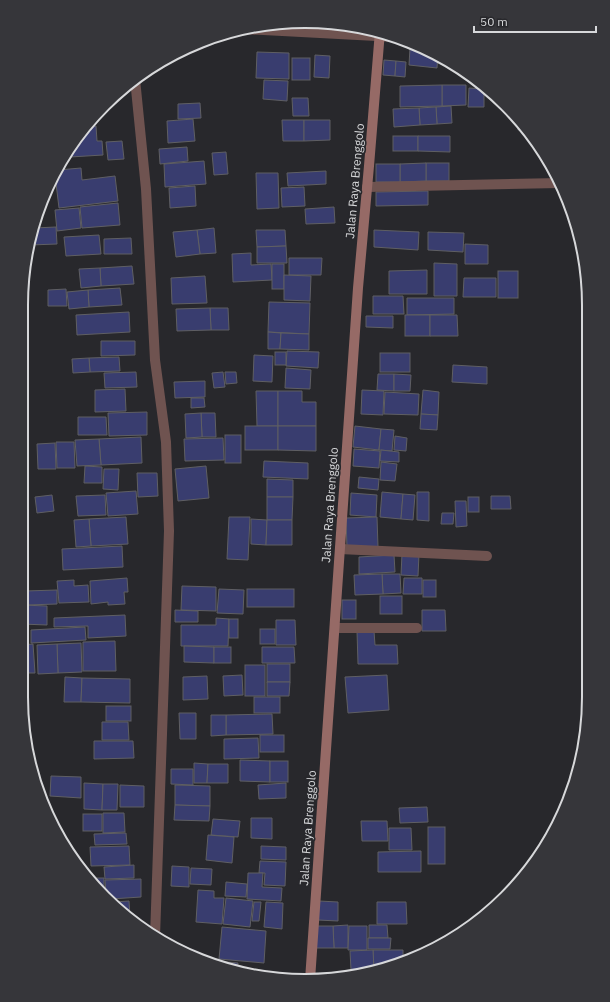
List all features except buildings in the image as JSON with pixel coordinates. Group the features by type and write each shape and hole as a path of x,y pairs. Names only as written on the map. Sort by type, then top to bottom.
{"main road":[{"name":"Jalan Raya Brenggolo","path":"310,974 358,288 380,38"}],"street":[{"path":"270,30 360,33"},
{"path":"136,85 146,189 155,360 166,442 169,531 155,930"},
{"path":"368,186 554,183"},
{"path":"340,549 487,556"},
{"path":"335,628 417,628"}]}
